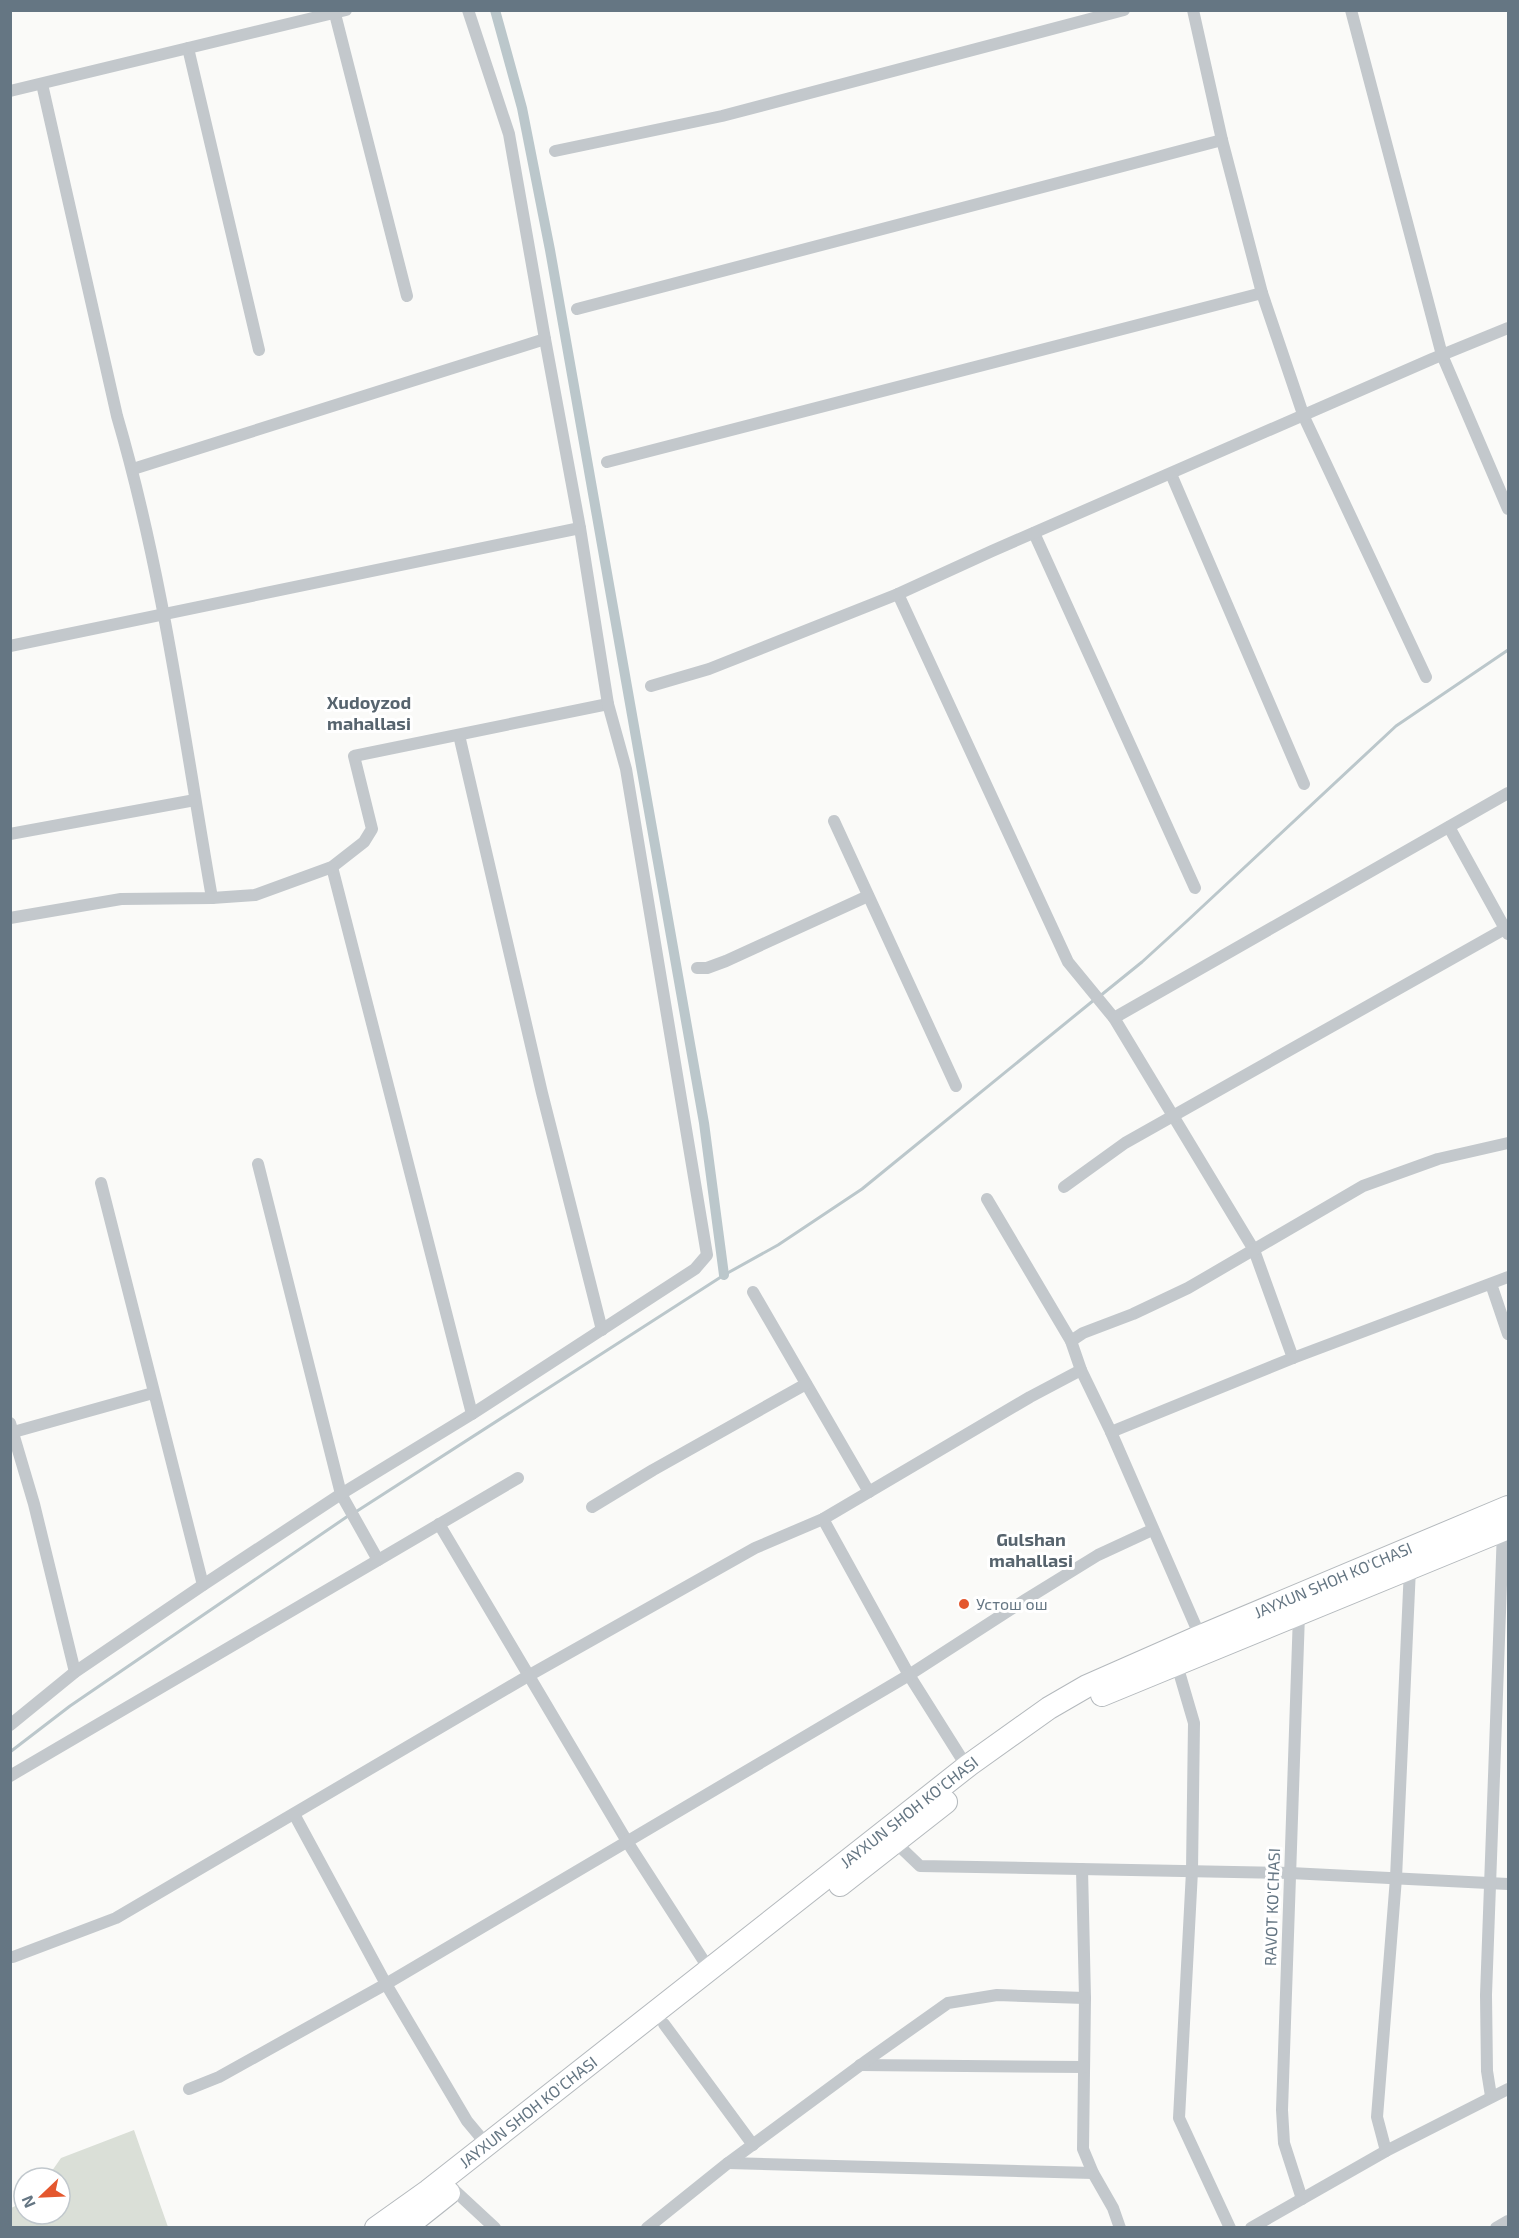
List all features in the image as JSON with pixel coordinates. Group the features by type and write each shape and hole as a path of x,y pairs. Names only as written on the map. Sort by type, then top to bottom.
{"highway":[{"name":"JAYXUN SHOH KO'CHASI","path":"376,2228 487,2145 969,1765 1049,1708 1087,1686 1200,1636 1509,1507"},
{"name":"JAYXUN SHOH KO'CHASI","path":"405,2228 956,1794 1046,1727 1094,1698 1506,1529"}],"street":[{"path":"10,1725 75,1672 203,1585 343,1499 602,1330 695,1269 707,1255 626,769 608,704 580,528 509,134 468,10"},
{"path":"555,151 722,116 1124,10"},
{"path":"1193,10 1222,140 1262,293 1304,417 1426,677"},
{"path":"1351,10 1442,355 1509,509"},
{"path":"10,92 338,11 407,296"},
{"path":"188,48 259,350"},
{"path":"42,84 117,416 133,470 163,613 212,897"},
{"path":"576,309 1222,140"},
{"path":"607,462 1262,293"},
{"path":"651,686 709,669 898,594 1034,532 1509,328"},
{"path":"133,470 545,339"},
{"path":"1170,474 1304,784"},
{"path":"10,646 580,528"},
{"path":"1034,532 1194,888"},
{"path":"898,594 1068,962 1114,1018 1254,1250 1293,1358"},
{"path":"10,918 121,898 255,895 332,867 364,842 372,829 354,756 608,704"},
{"path":"459,735 542,1093 602,1330"},
{"path":"1114,1018 1509,793"},
{"path":"10,834 195,800"},
{"path":"834,821 956,1086"},
{"path":"1064,1187 1125,1143 1507,930 1449,827"},
{"path":"332,867 471,1414"},
{"path":"697,968 707,968 726,961 868,896"},
{"path":"1071,1341 1083,1333 1133,1314 1188,1288 1363,1186 1438,1159 1509,1143"},
{"path":"258,1164 343,1499 378,1560"},
{"path":"101,1183 203,1585"},
{"path":"987,1199 1071,1341 1081,1370 1111,1432 1200,1636"},
{"path":"1111,1432 1293,1358 1509,1277"},
{"path":"1491,1284 1509,1334"},
{"path":"753,1292 869,1492"},
{"path":"13,1957 116,1918 528,1677 756,1548 823,1519 1030,1397 1081,1370"},
{"path":"592,1507 806,1384"},
{"path":"75,1672 34,1504 11,1429 153,1394"},
{"path":"10,1776 518,1478"},
{"path":"823,1519 909,1675 960,1756 969,1765"},
{"path":"439,1524 628,1843 709,1969"},
{"path":"1491,2096 1487,2071 1486,1995 1506,1529"},
{"path":"189,2090 219,2077 386,1984 909,1675 1098,1555 1152,1530"},
{"path":"1386,2151 1377,2117 1396,1878 1410,1568"},
{"name":"RAVOT KO'CHASI","path":"1299,1614 1282,2110 1284,2143 1302,2199"},
{"path":"1177,1665 1194,1723 1192,1871 1179,2118 1230,2228"},
{"path":"294,1814 386,1984 467,2121 487,2145"},
{"path":"896,1843 920,1866 1290,1873 1491,1885 1509,1884"},
{"path":"1082,1869 1085,1998 1083,2149 1093,2173 1113,2208 1120,2228"},
{"path":"647,2228 728,2163 948,2003 997,1995 1085,1998"},
{"path":"664,2024 753,2145"},
{"path":"860,2066 1084,2067"},
{"path":"1251,2228 1386,2151 1491,2096 1509,2089"},
{"path":"728,2163 1093,2173"},
{"path":"454,2190 495,2228"},
{"path":"1496,2228 1509,2221"}],"shaded area":[{"path":"134,2130 168,2227 11,2227 12,2208 12,2226 72,2226 72,2166 55,2166 61,2158"}],"waterway":[{"path":"495,10 522,108 550,250 704,1123 724,1275"},
{"path":"1100,996 1187,921 1396,726 1508,650"},
{"path":"354,1513 724,1275 778,1245 862,1189 1094,1000"},
{"path":"10,1752 70,1706 348,1516"}],"place":[{"name":"Устош ош","path":"964,1604"}],"district":[{"name":"Xudoyzod mahallasi","path":"369,713"},
{"name":"Gulshan mahallasi","path":"1031,1550"}]}
